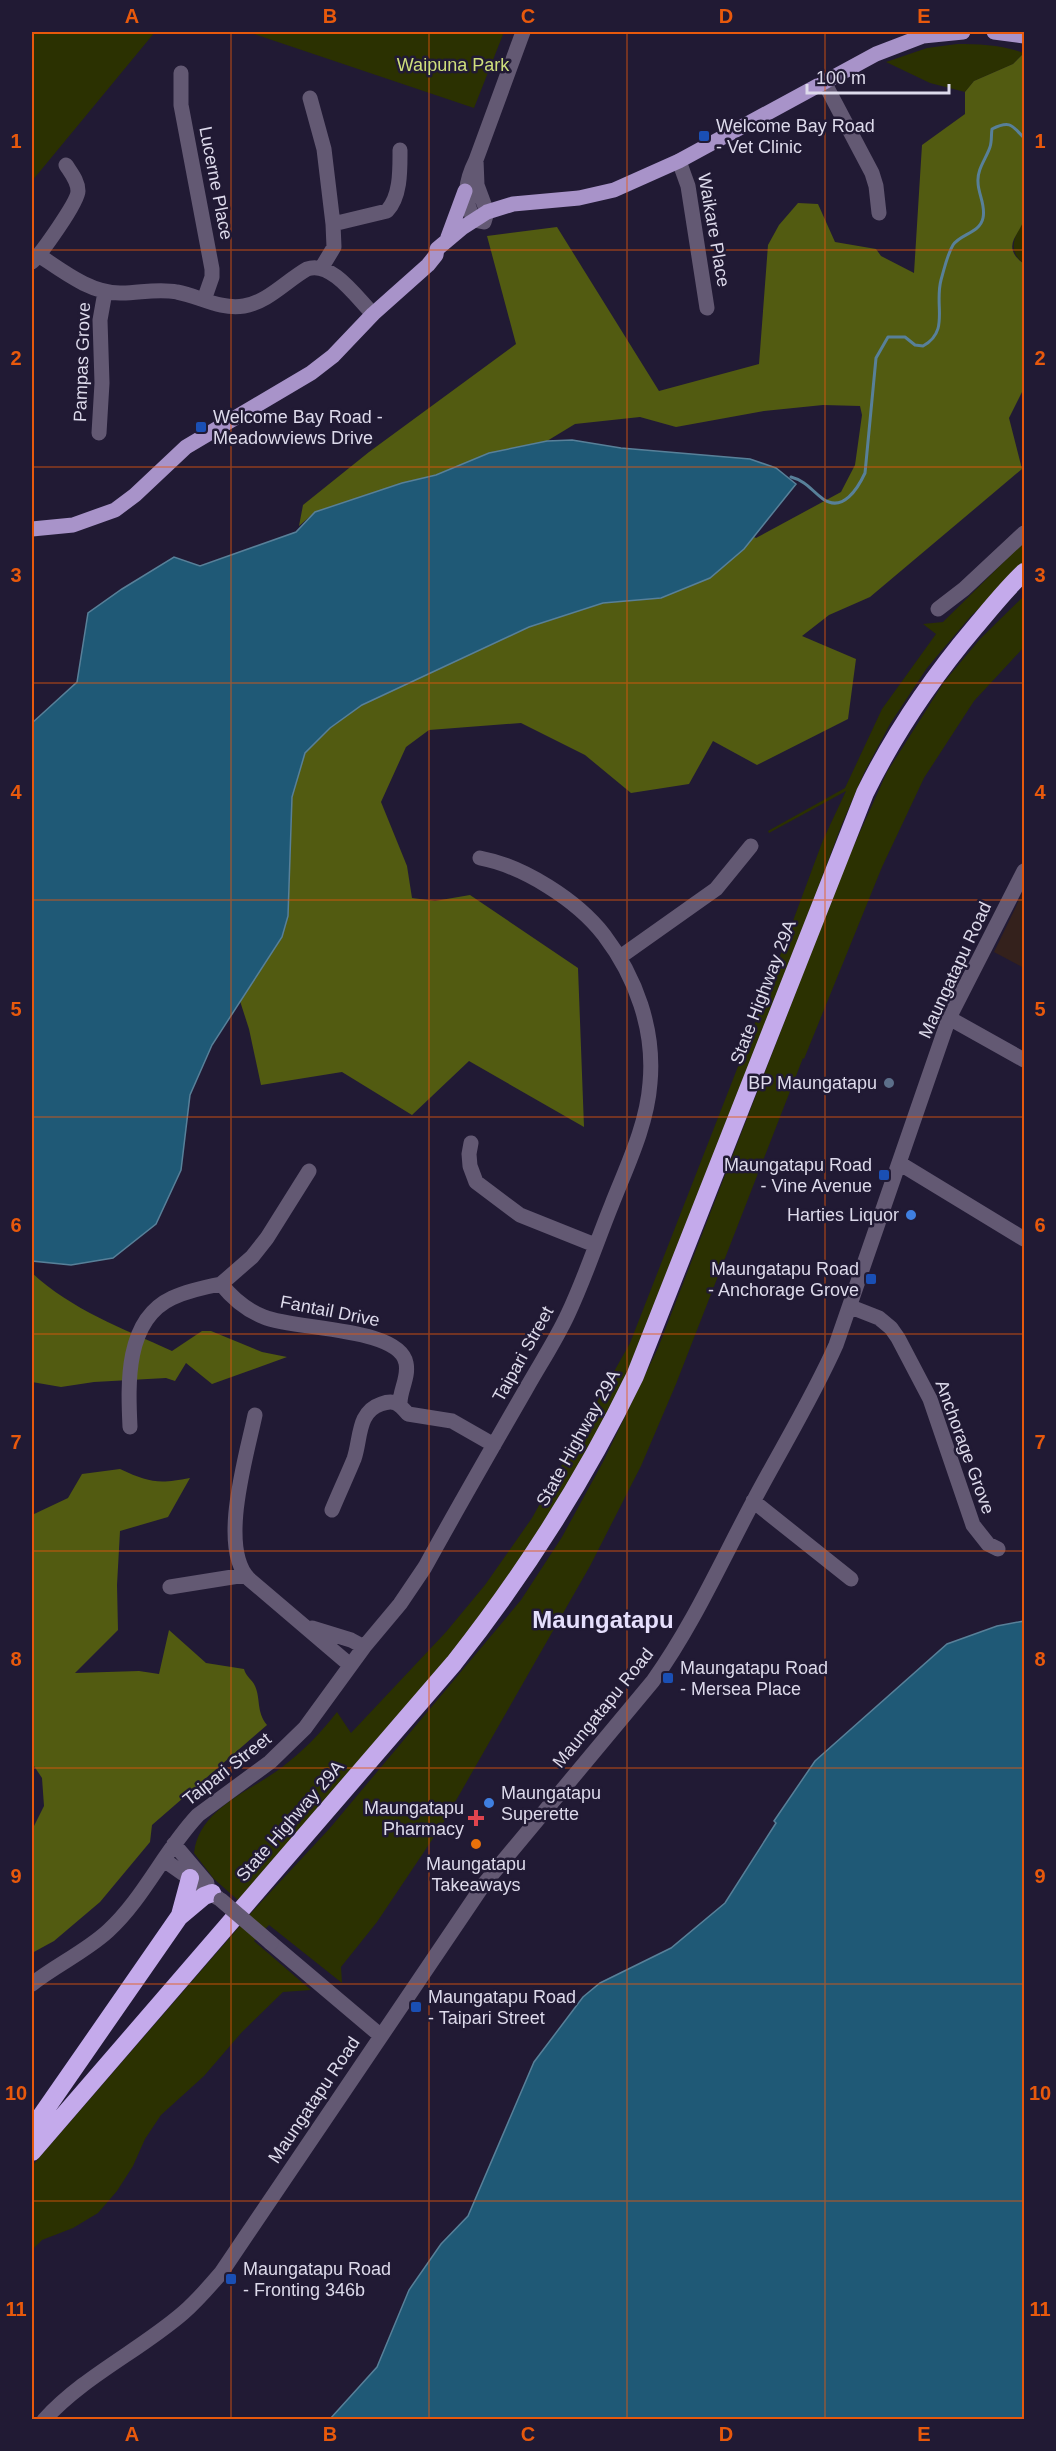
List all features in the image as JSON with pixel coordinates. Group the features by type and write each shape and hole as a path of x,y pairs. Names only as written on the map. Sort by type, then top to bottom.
{"highway":[{"name":"State Highway 29A","path":"32,2152 454,1663 512,1587 566,1506 613,1422 635,1376 865,793 897,732 921,696 1010,585 1024,572"},
{"name":"State Highway 29A","path":"973,630 1024,586"},
{"path":"179,1917 190,1878"},
{"path":"32,2129 179,1917 204,1896 217,1897"}],"main road":[{"path":"32,529 73,525 115,510 192,443 311,373 333,356 373,314 404,288 436,255 437,249 482,218 513,204 598,195 629,184 679,161 876,54 925,34 963,32"},
{"path":"994,32 1024,36"},
{"path":"447,240 465,191"},
{"path":"436,255 442,255 482,218"}],"street":[{"path":"482,218 465,191 467,177 476,160 523,32"},
{"name":"Lucerne Place","path":"181,73 182,105 212,269 212,277 204,300"},
{"path":"824,82 872,173 879,213"},
{"path":"310,98 324,149 333,224 334,247 322,267"},
{"path":"333,224 387,211 392,206 397,188 400,150"},
{"path":"476,160 482,218"},
{"name":"Waikare Place","path":"679,161 688,186 707,308"},
{"path":"66,165 76,181 78,194 74,206 36,259 89,286 105,292 163,290 179,292 219,305 243,306 267,296 314,266 331,272 373,314"},
{"name":"Pampas Grove","path":"99,432 102,383 100,320 105,292"},
{"path":"938,609 964,589 1024,533"},
{"path":"620,957 716,890 751,846"},
{"name":"Taipari Street","path":"32,1984 109,1931 135,1900 186,1828 210,1804 285,1750 324,1705 350,1665 400,1604 425,1567 568,1314 596,1245 638,1135 651,1083 643,1007 620,957 580,908 512,867 499,861 480,858"},
{"name":"Maungatapu Road","path":"45,2420 68,2397 182,2314 203,2294 237,2249 484,1884 653,1681 671,1655 753,1501 820,1383 851,1307 949,1018 1024,871"},
{"path":"949,1018 1024,1060"},
{"path":"471,1143 470,1166 476,1182 520,1215 596,1245"},
{"path":"899,1163 1024,1239"},
{"path":"130,1427 129,1375 142,1327 154,1311 173,1298 221,1284 252,1257 267,1238 309,1171"},
{"name":"Fantail Drive","path":"221,1284 233,1298 264,1317 288,1324 370,1337 398,1348 404,1355 407,1371 399,1403"},
{"name":"Anchorage Grove","path":"851,1307 879,1318 891,1328 898,1338 930,1399 973,1525 988,1544 998,1549"},
{"path":"332,1510 353,1461 364,1418 372,1408 388,1401 399,1403 408,1414 452,1421 495,1445"},
{"path":"255,1415 240,1478 235,1530 237,1559 245,1575 350,1665"},
{"path":"753,1501 851,1579"},
{"path":"170,1587 245,1575"},
{"path":"304,1625 351,1640 364,1647"},
{"path":"174,1844 217,1897"},
{"path":"164,1860 217,1897 381,2036"}],"shaded area":[{"path":"1024,890 1024,968 994,952"}],"green space":[{"path":"32,32 155,32 32,181"},
{"name":"Waipuna Park","path":"248,32 504,32 474,108"},
{"path":"957,44 1007,48 1024,53 1013,64 974,81 965,92 930,83 886,62 927,48"},
{"path":"1024,53 1024,173 1022,178 1024,217 1012,245 1016,257 1024,264 1024,388 1009,418 1022,469 870,597 829,615 802,636 856,659 848,719 757,765 713,741 689,784 631,793 585,755 521,723 429,730 406,747 381,802 407,866 412,898 435,901 470,895 578,968 584,1127 469,1061 412,1115 342,1072 261,1085 249,1029 240,1001 282,937 288,916 292,797 305,753 330,728 362,705 529,627 603,603 661,598 744,549 754,537 756,538 841,492 855,465 862,415 860,406 823,405 764,411 676,427 640,417 575,424 547,441 489,453 436,475 402,483 315,512 299,526 303,505 369,452 516,344 487,236 557,227 659,391 759,364 768,245 779,225 798,203 818,204 835,242 876,249 881,256 914,273 922,145 965,114 965,92 974,81 1013,64"},
{"path":"1024,221 1024,264 1015,254 1014,243 1017,232"},
{"path":"1024,542 1024,565 970,617 927,668 890,724 864,773 842,824 740,1096 627,1383 575,1479 467,1637 240,1902 214,1879 194,1853 205,1825 227,1803 281,1768 318,1735 337,1712 351,1733 446,1632 485,1585 532,1518 630,1343 755,1023 823,840 846,791 769,833 768,831 845,788 882,709 936,634 923,624 943,622"},
{"path":"1024,596 1024,647 974,701 924,778 882,867 803,1058 676,1384 641,1466 590,1566 442,1825 377,1922 341,1967 342,1983 269,1925 254,1941 311,1990 283,1992 242,2032 204,2076 161,2115 145,2139 133,2166 117,2191 98,2213 73,2228 42,2240 32,2250 32,2166 252,1912 330,1828 521,1600 562,1537 604,1460 658,1348 846,863 887,772 944,682 980,639"},
{"path":"32,1273 47,1286 81,1308 172,1351 202,1331 211,1331 262,1352 287,1357 212,1384 186,1363 175,1381 166,1378 94,1382 61,1387 32,1382"},
{"path":"120,1469 155,1481 190,1478 168,1517 120,1531 117,1585 118,1630 75,1673 139,1671 159,1674 169,1630 206,1663 244,1669 255,1686 261,1715 267,1725 152,1825 150,1842 100,1902 54,1941 32,1953 32,1830 44,1806 42,1778 32,1763 32,1515 68,1498 82,1474"}],"water":[{"path":"572,440 621,448 750,459 776,468 796,484 744,549 710,578 661,598 603,603 529,627 362,705 330,728 305,753 292,797 288,916 282,937 212,1045 190,1095 181,1170 156,1224 113,1258 71,1265 32,1261 32,723 77,682 88,613 174,557 200,566 296,532 315,512 402,483 436,475 489,453 547,441"},
{"path":"1024,1621 1024,2419 330,2419 377,2367 409,2290 441,2244 468,2216 534,2062 583,1997 600,1983 671,1948 725,1903 776,1823 774,1821 815,1761 947,1644 997,1626"}],"waterway":[{"path":"791,477 805,483 830,503 843,501 854,492 865,473 876,358 888,337 905,337 915,345 923,346 936,333 940,317 939,290 949,253 956,241 978,227 983,218 978,177 990,147 992,129 1007,124 1024,138"}],"place":[{"name":"Welcome Bay Road - Vet Clinic","path":"704,136"},
{"name":"Welcome Bay Road - Meadowviews Drive","path":"201,427"},
{"name":"BP Maungatapu","path":"889,1083"},
{"name":"Maungatapu Road - Vine Avenue","path":"884,1175"},
{"name":"Harties Liquor","path":"911,1215"},
{"name":"Maungatapu Road - Anchorage Grove","path":"871,1279"},
{"name":"Maungatapu Road - Mersea Place","path":"668,1678"},
{"name":"Maungatapu Superette","path":"489,1803"},
{"name":"Maungatapu Pharmacy","path":"476,1818"},
{"name":"Maungatapu Takeaways","path":"476,1844"},
{"name":"Maungatapu Road - Taipari Street","path":"416,2007"},
{"name":"Maungatapu Road - Fronting 346b","path":"231,2279"}],"district":[{"name":"Maungatapu","path":"603,1619"}]}
